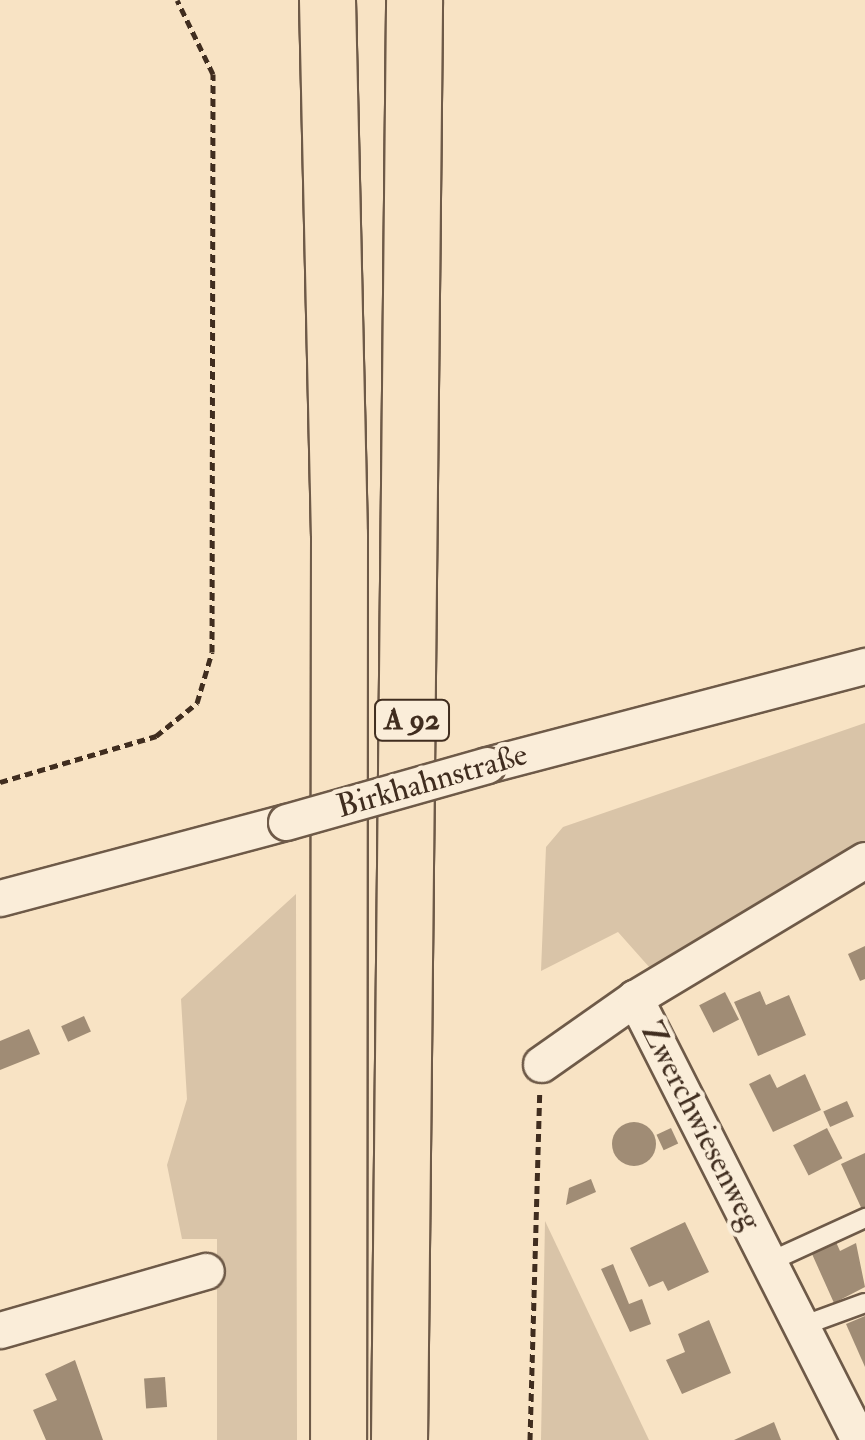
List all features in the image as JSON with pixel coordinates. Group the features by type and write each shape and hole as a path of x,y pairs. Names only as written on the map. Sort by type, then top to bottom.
{"highway":[{"name":"A 92","path":"327,0 339,535 338,1440"},
{"name":"A 92","path":"399,1440 414,0"}],"street":[{"name":"Birkhahnstraße","path":"0,898 865,666"},
{"name":"Zwerchwiesenweg","path":"860,1440 636,998 865,860"},
{"path":"540,1064 636,998"},
{"path":"0,1330 206,1271"}],"lane":[{"path":"770,1262 865,1218"},
{"path":"802,1326 865,1303"}],"path":[{"path":"0,782 156,736 197,703 212,652 213,74 177,0"},
{"path":"530,1440 540,1064"}],"shaded area":[{"path":"865,723 865,848 658,977 618,932 541,971 546,847 563,827"},
{"path":"296,894 297,1440 217,1440 217,1239 182,1239 167,1165 187,1099 181,999"},
{"path":"545,1221 649,1440 541,1440"}],"building":[{"path":"865,946 865,979 860,981 848,954"},
{"path":"760,991 766,1005 789,995 806,1035 758,1056 734,1002"},
{"path":"725,992 739,1020 713,1033 699,1005"},
{"path":"84,1016 91,1032 68,1042 61,1026"},
{"path":"29,1029 40,1054 0,1070 0,1041"},
{"path":"770,1074 777,1088 805,1074 821,1110 773,1132 749,1084"},
{"path":"847,1101 854,1117 830,1127 823,1112"},
{"path":"634,1122 650,1128 656,1144 650,1160 634,1166 618,1160 612,1144 618,1128"},
{"path":"671,1128 678,1143 664,1150 656,1135"},
{"path":"827,1128 842,1158 809,1176 793,1145"},
{"path":"865,1153 865,1216 841,1164"},
{"path":"591,1179 596,1192 566,1205 569,1188"},
{"path":"685,1222 709,1272 668,1291 663,1281 649,1287 630,1248"},
{"path":"836,1242 840,1251 856,1243 865,1287 834,1303 812,1254"},
{"path":"613,1264 629,1304 642,1299 651,1324 630,1332 601,1269"},
{"path":"865,1316 865,1367 846,1324"},
{"path":"709,1320 731,1373 682,1394 666,1360 685,1352 678,1334"},
{"path":"75,1360 103,1440 46,1440 33,1410 57,1400 45,1374"},
{"path":"165,1377 167,1407 146,1408 144,1378"},
{"path":"774,1422 781,1440 734,1440"}]}
